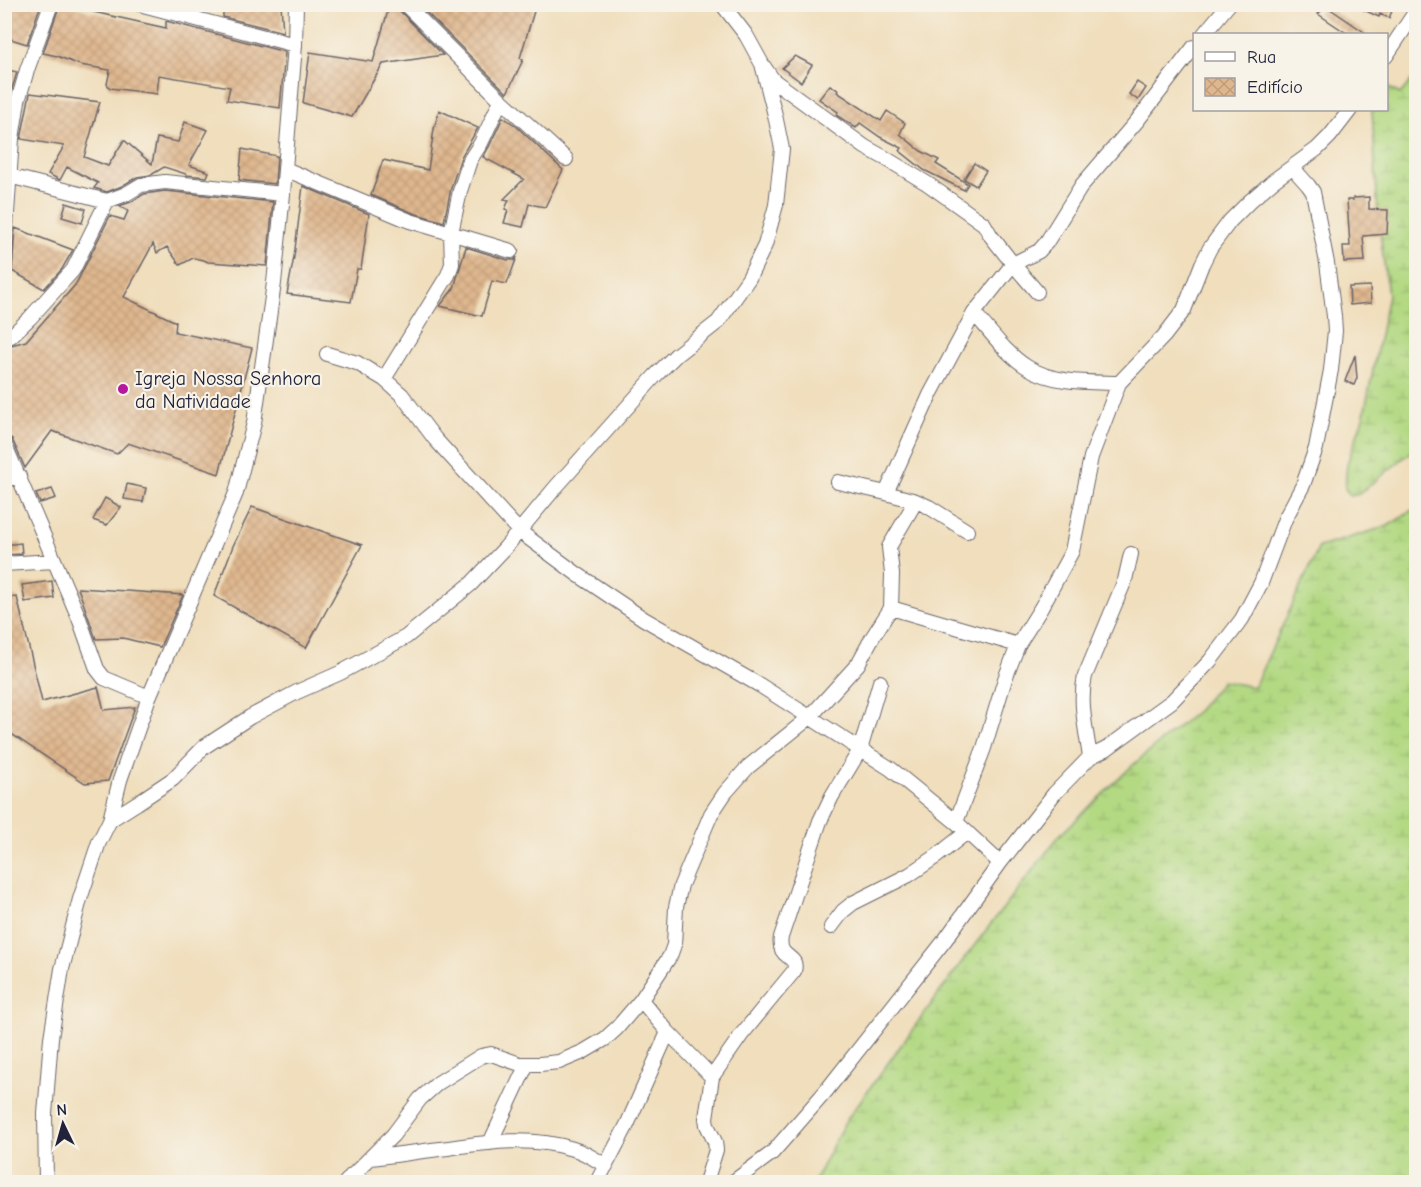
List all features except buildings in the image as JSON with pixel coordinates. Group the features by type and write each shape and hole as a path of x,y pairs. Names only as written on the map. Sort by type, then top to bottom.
{"street":[{"path":"4,257 12,139 18,101 51,4"},
{"path":"139,4 295,45"},
{"path":"46,1182 45,1114 51,1038 62,969 80,899 99,842 110,820 120,780 149,697 236,493 255,423 274,283 283,194 295,45 296,4"},
{"path":"405,4 501,100 566,159"},
{"path":"722,4 746,35 773,80 865,147 928,184 984,224 991,236 1037,292"},
{"path":"1205,33 1229,4"},
{"path":"1388,53 1416,11"},
{"path":"886,493 930,395 974,313 1013,264 1039,250 1046,243 1082,185 1137,121 1193,48"},
{"path":"110,820 173,779 204,747 250,717 297,692 340,673 406,637 471,584 656,376 676,355 718,322 749,278 765,245 776,205 782,149 762,64"},
{"path":"384,379 448,275 452,264 451,233 460,191 470,160 481,143 501,100"},
{"path":"956,822 984,748 1018,645 1072,550 1091,457 1119,383 1164,336 1184,309 1210,248 1230,221 1273,181 1317,149 1349,111"},
{"path":"733,1182 772,1154 826,1091 945,940 999,863 1054,794 1090,757 1106,749 1172,701 1210,661 1242,620 1261,583 1285,519 1303,485 1316,448 1331,370 1335,331 1327,263 1313,192 1292,167"},
{"path":"285,169 410,221 511,251"},
{"path":"9,176 107,201 141,185 165,182 283,194"},
{"path":"4,337 11,336 18,330 73,270 107,201"},
{"path":"974,313 1027,368 1065,381 1119,383"},
{"path":"327,354 357,363 384,379 402,395 435,439 519,531 576,574 644,619 761,686 891,769 956,822 999,863"},
{"path":"4,443 79,618 97,669 104,678 149,697"},
{"path":"4,480 19,476"},
{"path":"838,482 916,501 967,531"},
{"path":"348,1179 393,1135 420,1100 438,1083 481,1056 492,1054 520,1064 559,1062 583,1053 605,1039 641,1000 670,956 674,945 676,907 681,885 711,814 725,793 748,767 809,718 858,664 891,608 892,574 889,547 916,501"},
{"path":"1090,757 1083,702 1085,676 1125,580 1131,554"},
{"path":"4,564 54,561"},
{"path":"891,608 1018,645"},
{"path":"706,1182 716,1150 706,1118 712,1077 742,1034 794,971 796,966 794,962 782,951 781,937 820,821 832,796 860,750 880,682"},
{"path":"831,927 843,910 853,903 909,875 967,832"},
{"path":"641,1000 668,1032 712,1077"},
{"path":"597,1182 636,1105 668,1032"},
{"path":"490,1143 527,1064"},
{"path":"370,1158 520,1140 574,1149 606,1166"},
{"path":"348,1179 365,1182"}],"green space":[{"path":"1416,75 1416,448 1359,494 1351,496 1345,489 1347,464 1364,415 1388,295 1378,215 1372,111 1388,111 1388,88 1400,94"},
{"path":"1416,508 1416,1182 814,1182 845,1122 967,955 1059,836 1133,765 1198,710 1222,681 1254,687 1319,547 1388,526"}],"place":[{"name":"Igreja Nossa Senhora da Natividade","path":"123,389"}]}
